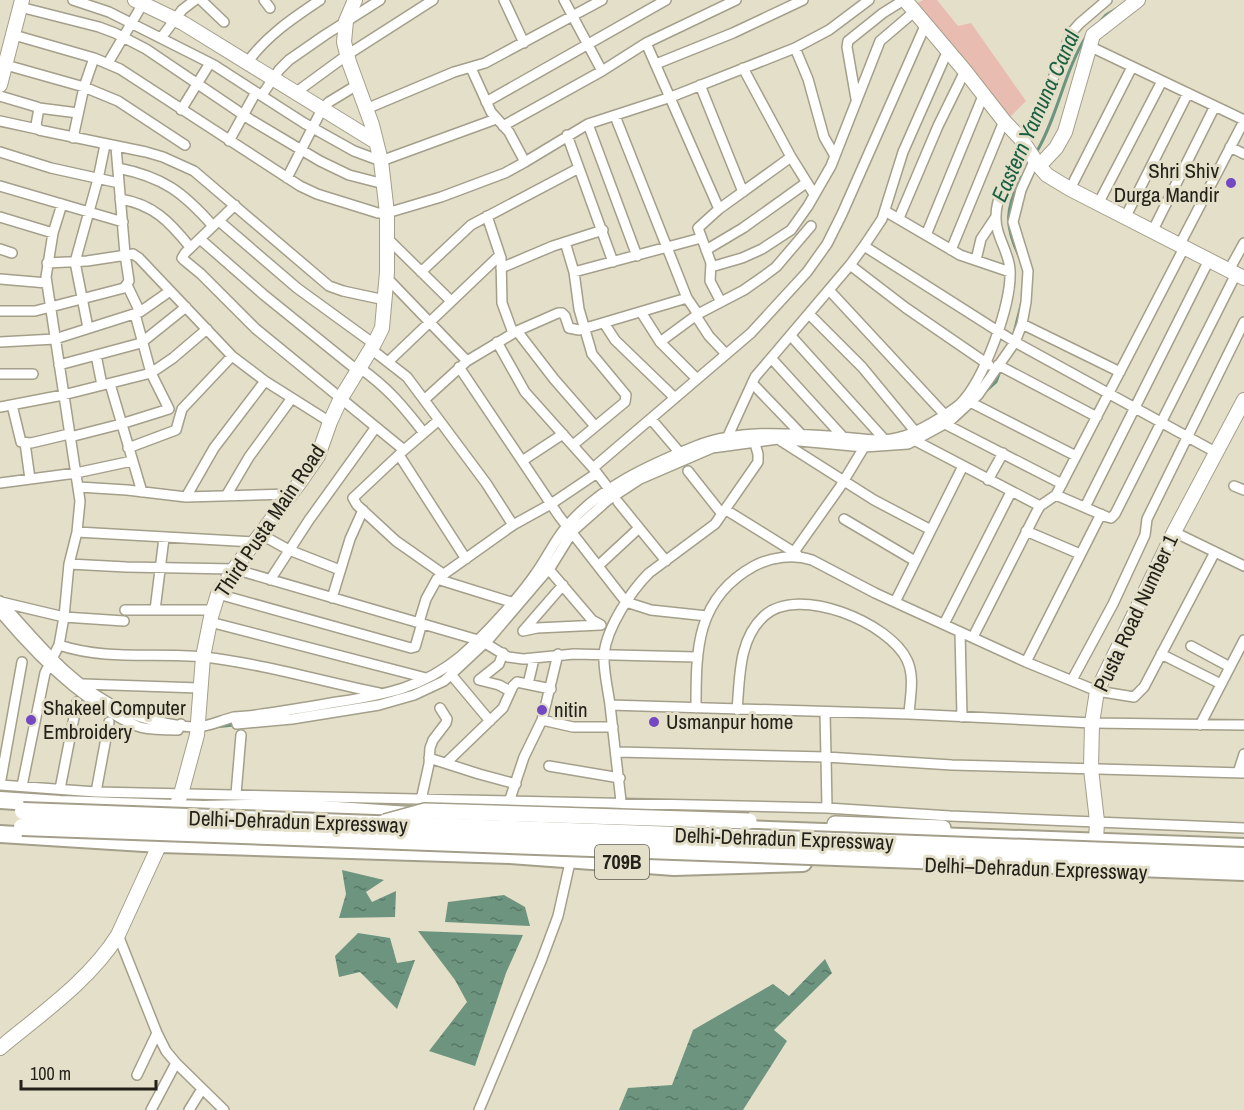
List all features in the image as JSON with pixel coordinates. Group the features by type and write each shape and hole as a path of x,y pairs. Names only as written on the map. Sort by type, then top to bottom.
{"highway":[{"name":"Delhi–Dehradun Expressway","path":"0,800 60,804 179,801 424,816 710,828 1096,833 1244,847"},
{"name":"Delhi-Dehradun Expressway","path":"0,809 374,825 1244,856"},
{"name":"Delhi-Dehradun Expressway","path":"0,825 396,842 1244,872"},
{"name":"Delhi–Dehradun Expressway","path":"0,834 159,844 510,855 674,867 827,862 1196,876 1244,880"}],"main road":[{"path":"374,825 425,811 1096,833"}],"street":[{"path":"73,0 109,12 210,63 313,128 354,151 381,161 500,122 602,70 646,43 736,0"},
{"path":"150,51 175,19 195,0"},
{"path":"201,0 224,22"},
{"path":"247,63 263,43 320,0"},
{"name":"Third Pusta Main Road","path":"0,1048 76,983 109,949 118,935 179,801 197,731 203,657 218,594 318,456 341,398 382,328 387,278 387,213 381,161 344,42 346,21 355,0"},
{"path":"229,141 259,93 289,60 380,0"},
{"path":"295,93 347,55 433,0"},
{"path":"504,0 524,43"},
{"path":"564,0 602,70"},
{"path":"366,109 454,72 471,68 524,43 602,0"},
{"path":"486,102 666,0"},
{"path":"656,64 733,33 803,0"},
{"path":"14,35 108,63 287,178 317,194 372,212 387,213 473,185 525,162 588,124 671,97 795,48 829,30 869,0"},
{"path":"856,99 847,47 848,41 883,13 904,0 948,50 1047,175 1098,204 1236,274"},
{"path":"0,602 50,663 121,710 181,724 197,731 236,720 414,695 444,681 468,658 546,566 569,529 609,489 628,477 698,445 728,436 755,439 844,438 866,444 912,435 948,423 973,404 1014,343 1022,324 1028,271 1013,222 1041,109 1071,33 1107,0"},
{"path":"948,423 958,405 968,394 985,362 1005,311 1010,272 1008,256 999,237 995,218 1003,190 1030,152 1056,148 1065,132 1093,35 1138,0"},
{"path":"108,63 132,24 141,1 175,19 376,142"},
{"path":"185,145 118,101 84,87 3,73 21,4 99,27 124,38 150,51 244,115 333,168 384,184"},
{"path":"711,267 742,258 791,230 803,214 835,156 880,41 914,12"},
{"path":"218,594 411,648 415,647 426,599 440,577 513,525 551,504 595,470 768,315 807,272 827,244 926,26"},
{"path":"646,43 720,209"},
{"path":"973,637 1040,506 1056,495 1097,417 1244,121 1089,46"},
{"path":"795,48 808,79 824,137 835,156"},
{"path":"728,436 752,383 850,265 885,212 907,142 948,50"},
{"path":"73,138 84,87 94,58"},
{"path":"181,110 210,63"},
{"path":"1070,189 1132,67"},
{"path":"471,68 486,102 513,138 525,162"},
{"path":"743,68 790,157 814,194"},
{"path":"898,218 965,71"},
{"path":"1098,204 1162,81"},
{"path":"700,85 743,192"},
{"path":"287,178 322,109 329,102 357,86"},
{"path":"1125,218 1188,93"},
{"path":"0,96 39,108 78,113"},
{"path":"926,234 983,96"},
{"path":"1152,231 1215,106"},
{"path":"37,129 39,108"},
{"path":"615,116 687,298 709,336 726,354"},
{"path":"0,121 146,152 180,164 201,176 329,286 385,300"},
{"path":"951,250 1004,121"},
{"path":"588,124 637,256"},
{"path":"567,135 613,262"},
{"path":"88,328 75,262 90,212 105,144"},
{"path":"0,310 22,312 50,307 124,288 127,285 129,281 116,147"},
{"path":"1230,147 1244,154"},
{"path":"0,152 51,168 118,183"},
{"path":"721,302 710,281 711,267 698,228 790,157"},
{"path":"118,168 148,175 174,189 373,346 407,377 486,483 513,525"},
{"path":"421,272 457,237 487,216 579,168"},
{"path":"706,250 743,228 807,183"},
{"path":"0,186 123,222"},
{"path":"120,199 135,201 152,209 190,247"},
{"path":"22,786 45,673 59,645 80,501 47,283 47,263 62,204"},
{"path":"235,205 190,247 183,256 184,260 256,329 341,398 401,452 466,559"},
{"path":"885,212 951,250 1010,272"},
{"path":"487,216 500,255 502,303 515,332 595,426"},
{"path":"0,217 53,233"},
{"path":"976,260 981,239 995,218"},
{"path":"660,342 697,315 754,284 776,267 811,226"},
{"path":"501,268 565,242 603,231"},
{"path":"387,238 451,301"},
{"path":"574,272 700,238"},
{"path":"200,239 264,295 359,370 382,384 399,401 424,433"},
{"path":"565,242 574,272 584,329 592,354 626,395 625,402 573,445"},
{"path":"1056,495 1111,518 1115,514 1236,274 1244,243"},
{"path":"864,246 1014,343 1217,453"},
{"path":"0,249 12,253"},
{"path":"47,263 75,262 133,254 232,356 265,381 330,422"},
{"path":"389,361 500,255"},
{"path":"1085,507 1209,260"},
{"path":"850,265 906,308 985,362 998,364 1097,417"},
{"path":"387,278 429,322 463,364 551,504 626,602 651,610 707,616"},
{"path":"0,279 47,283"},
{"path":"12,405 19,439 25,443 121,424 168,409 151,373 141,343 137,313 127,285"},
{"path":"828,290 948,423 1062,483"},
{"path":"0,342 55,339 137,313 170,291"},
{"path":"424,400 463,364 515,332 558,313 565,316 572,330 584,329 687,298"},
{"path":"59,365 141,343 186,307"},
{"path":"641,312 660,342 697,379"},
{"path":"809,314 862,367 912,435 988,480 1040,506"},
{"path":"604,322 615,340 675,398"},
{"path":"1072,680 1113,604 1145,535 1147,519 1244,322"},
{"path":"1022,324 1120,372"},
{"path":"0,407 63,395 151,373 207,329"},
{"path":"791,336 884,439"},
{"path":"497,342 525,392 595,470 609,489"},
{"path":"96,355 142,492"},
{"path":"128,448 176,430 182,409 232,356"},
{"path":"771,358 844,438"},
{"path":"0,374 33,374"},
{"path":"186,497 214,448 265,381"},
{"path":"752,383 804,438 866,444 908,444 912,435"},
{"path":"226,496 249,457 292,398"},
{"name":"Pusta Road Number 1","path":"1096,833 1090,769 1092,723 1097,691 1174,532 1244,400"},
{"path":"973,404 1076,456"},
{"path":"651,419 680,453"},
{"path":"439,420 401,452 354,496 353,500 440,577 511,602"},
{"path":"270,580 309,519 376,428"},
{"path":"522,461 563,434"},
{"path":"776,438 874,500 931,530"},
{"path":"622,825 620,778 604,654 612,630 626,602 640,582 706,532 724,512 758,462 755,439"},
{"path":"569,529 640,479 712,448 755,439"},
{"path":"25,443 30,479"},
{"path":"794,552 866,444"},
{"path":"988,480 1003,453"},
{"path":"0,483 76,473 132,461"},
{"path":"895,602 963,466"},
{"path":"688,471 724,512 804,558 1026,662 1097,691 1134,697 1144,687 1215,552"},
{"path":"1234,486 1244,490"},
{"path":"79,487 186,497 291,494"},
{"path":"944,624 1011,492"},
{"path":"618,502 666,561"},
{"path":"332,598 350,539 363,510"},
{"path":"1026,662 1101,514"},
{"path":"844,519 915,561"},
{"path":"598,566 639,528"},
{"path":"1026,531 1080,554"},
{"path":"77,532 164,538 257,538 340,570"},
{"path":"1174,532 1244,566"},
{"path":"155,610 164,538"},
{"path":"696,708 696,657 707,616 717,595 729,582 763,562 778,557 804,558"},
{"path":"69,564 234,569 483,642 508,657 534,659 558,654 696,657"},
{"path":"546,566 592,620 612,630"},
{"path":"59,645 104,654 203,657 235,662 388,698 426,678 483,642 511,602 546,566"},
{"path":"563,585 523,631 537,628 600,625"},
{"path":"0,602 64,617 124,621"},
{"path":"737,710 741,658 755,626 772,609 802,604 825,606 856,617 897,646 907,660 912,678 909,714"},
{"path":"125,609 211,616 426,678"},
{"path":"0,612 50,663 98,704 139,727 178,730 181,724"},
{"path":"960,632 962,717"},
{"path":"1200,725 1244,640"},
{"path":"1191,646 1230,667"},
{"path":"502,653 499,664 479,680 500,685 510,691"},
{"path":"509,802 530,743 542,720 558,654"},
{"path":"1161,654 1221,684"},
{"path":"528,684 534,659"},
{"path":"22,662 0,785 179,801 236,794 622,805 681,804 826,808 950,816 1096,833 1244,840"},
{"path":"454,678 490,721"},
{"path":"446,763 507,702 510,691 517,682 551,689"},
{"path":"83,684 199,688"},
{"path":"60,789 77,702"},
{"path":"610,705 909,714 1092,723 1244,725"},
{"path":"421,800 433,740 446,723 447,718 440,708"},
{"path":"825,713 826,808"},
{"path":"542,720 573,727 613,727"},
{"path":"96,792 109,723"},
{"path":"236,794 241,735"},
{"path":"616,752 826,757 952,765 1241,773 1244,754"},
{"path":"429,758 516,784"},
{"path":"549,766 620,778"},
{"path":"479,1110 558,916 571,859 570,822"},
{"path":"709,866 710,828"},
{"path":"1096,833 1244,828"},
{"path":"118,935 166,1051 176,1064 224,1110"},
{"path":"137,1075 157,1033"},
{"path":"152,1110 176,1064"},
{"path":"189,1110 202,1089"}],"shaded area":[{"path":"923,0 937,0 958,26 971,23 1026,101 1008,119 916,4"}],"water":[{"path":"342,870 384,880 366,892 372,902 396,891 395,917 339,918 346,894"},
{"path":"504,895 525,907 530,926 445,922 448,902"},
{"path":"418,931 523,935 506,973 475,1066 429,1051 467,1002 455,980"},
{"path":"358,933 390,938 397,963 415,960 397,1009 360,972 339,977 335,956"},
{"path":"825,959 832,973 774,1030 787,1041 743,1110 619,1110 628,1088 672,1085 693,1030 773,984 789,996"}],"waterway":[{"name":"Eastern Yamuna Canal","path":"1098,24 1116,9"},
{"name":"Eastern Yamuna Canal","path":"1036,153 1044,139 1072,63 1087,35"},
{"name":"Eastern Yamuna Canal","path":"1020,258 1011,236 1009,217 1012,198 1022,176"},
{"name":"Eastern Yamuna Canal","path":"1014,333 1021,305"},
{"name":"Eastern Yamuna Canal","path":"986,391 996,382 999,374"},
{"name":"Eastern Yamuna Canal","path":"952,425 969,409"},
{"path":"214,727 234,725"}],"place":[{"name":"Shri Shiv Durga Mandir","path":"1231,183"},
{"name":"nitin","path":"542,710"},
{"name":"Shakeel Computer Embroidery","path":"31,720"},
{"name":"Usmanpur home","path":"654,722"}]}
